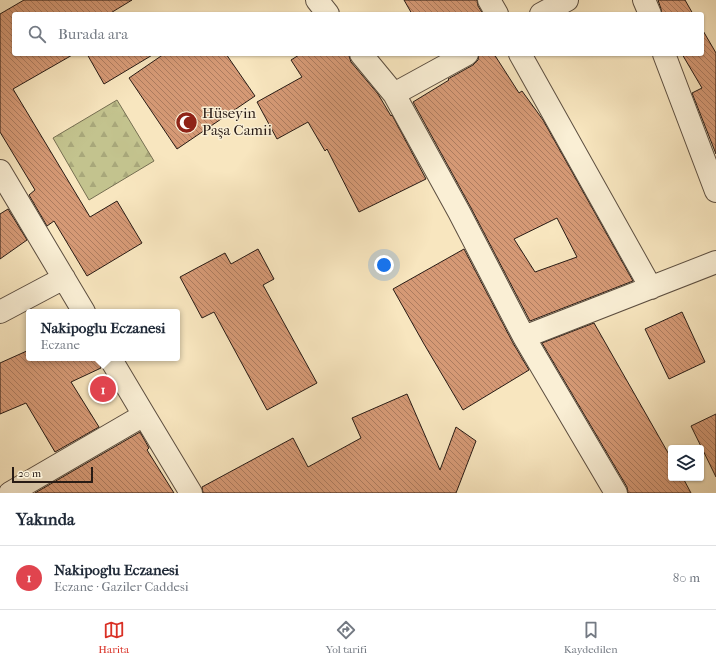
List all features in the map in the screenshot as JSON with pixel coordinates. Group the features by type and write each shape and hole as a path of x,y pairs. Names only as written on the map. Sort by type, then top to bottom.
{"street":[{"path":"316,0 326,12"},
{"path":"489,0 496,12"},
{"path":"545,12 566,0"},
{"path":"644,0 649,12"},
{"path":"363,56 394,94 459,212 524,337 616,493"},
{"path":"394,94 463,56"},
{"path":"521,56 651,288"},
{"path":"665,56 716,191"},
{"path":"0,171 82,309"},
{"path":"524,337 716,262"},
{"path":"0,312 64,278"},
{"path":"112,361 191,493"},
{"path":"10,493 144,415"}],"green space":[{"path":"117,100 154,161 89,200 53,138"}],"building":[{"path":"24,0 132,0 112,12 12,12 12,56 71,56 13,89 90,217 117,201 142,243 87,276 54,221 47,226 29,195 35,190 0,132 0,14"},
{"path":"404,0 477,0 478,6 482,12 411,12"},
{"path":"658,0 685,0 692,12 662,12"},
{"path":"704,32 716,53 716,154 692,93 702,88 683,56 704,56"},
{"path":"88,56 151,56 104,84"},
{"name":"Hüseyin Paşa Camii","path":"161,56 227,56 255,96 177,149 129,78"},
{"path":"297,56 349,56 351,62 378,94 391,116 392,115 426,179 359,212 327,149 325,151 308,122 277,139 257,102 302,77 291,60"},
{"path":"479,56 495,56 519,93 522,91 543,120 633,281 530,321 470,206 413,102 449,80 448,79 473,65 478,60","holes":["557,218 577,257 535,272 514,239"]},
{"path":"8,209 27,240 0,259 0,214"},
{"path":"258,249 274,279 263,285 317,383 267,410 214,312 202,318 180,277 225,253 231,264"},
{"path":"464,249 513,343 529,370 463,410 393,289"},
{"path":"682,312 705,362 669,379 645,329"},
{"path":"594,323 668,453 668,481 685,481 691,493 628,493 627,487 542,343"},
{"path":"26,351 26,361 99,361 101,368 71,382 99,427 55,452 26,403 0,414 0,363"},
{"path":"407,394 440,470 456,427 476,441 456,493 203,493 202,487 293,438 308,467 361,438 352,418"},
{"path":"716,414 716,477 704,453 704,445 700,445 691,426"},
{"path":"140,432 149,448 147,450 174,493 35,493"}],"place":[{"name":"Hüseyin Paşa Camii","path":"187,122"},
{"name":"Nakipoglu Eczanesi","path":"103,389"}]}
